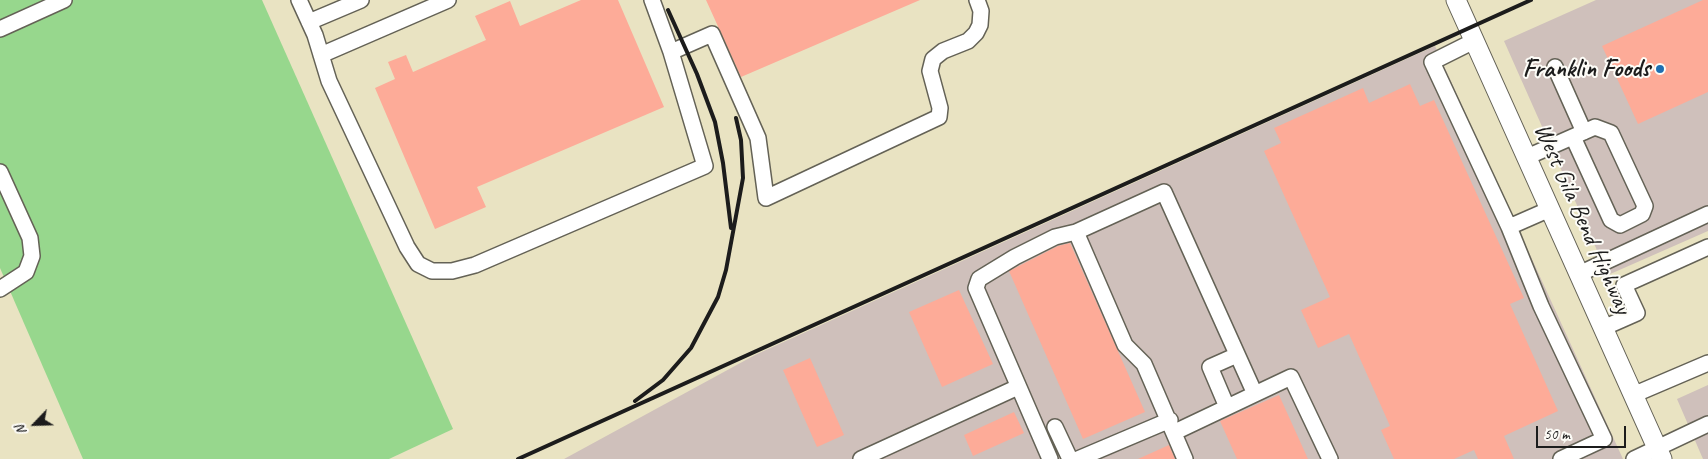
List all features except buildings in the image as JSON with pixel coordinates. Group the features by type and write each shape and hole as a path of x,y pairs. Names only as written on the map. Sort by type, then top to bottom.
{"main road":[{"name":"West Gila Bend Highway","path":"1456,0 1660,454"}],"street":[{"path":"0,29 64,0"},
{"path":"299,0 309,22 329,81 407,247 418,264 432,272 452,271 475,265 705,166 671,52 652,0"},
{"path":"309,22 361,0"},
{"path":"321,55 448,0"},
{"path":"671,52 712,34 758,138 766,198 939,117 940,108 930,71 934,59 943,51 968,41 976,33 980,24 981,11 977,0"},
{"path":"1474,42 1432,62 1501,209 1541,306 1604,439 1561,459"},
{"path":"1527,157 1579,135 1595,127 1611,133 1645,206 1642,214 1620,225 1611,220 1579,135 1555,67"},
{"path":"0,172 30,238 32,256 26,272 0,289"},
{"path":"1045,458 1018,387 976,288 979,280 1055,237 1076,232 1164,192 1255,394"},
{"path":"1509,227 1550,209"},
{"path":"1579,274 1708,214"},
{"path":"1076,232 1125,345 1144,364 1185,459"},
{"path":"1603,328 1637,313 1624,285 1708,246"},
{"path":"1227,407 1210,367 1237,355"},
{"path":"1633,395 1708,363"},
{"path":"1078,459 1227,407 1291,377 1330,459"},
{"path":"861,459 1018,387"},
{"path":"1634,459 1660,454 1708,424"},
{"path":"1055,427 1070,459"}],"shaded area":[{"path":"1596,0 1708,0 1708,231 1608,275 1504,41"},
{"path":"1435,46 1623,459 564,459 755,355"},
{"path":"1708,385 1708,459 1703,459 1677,399"}],"green space":[{"path":"0,0 262,0 453,429 389,459 83,459 0,268"}],"railway":[{"path":"518,459 1531,0"},
{"path":"668,10 697,74 715,122 723,163 731,228"},
{"path":"635,401 663,380 691,348 718,297 726,270 743,178 741,140 736,118"}],"place":[{"name":"Franklin Foods","path":"1660,69"}]}
